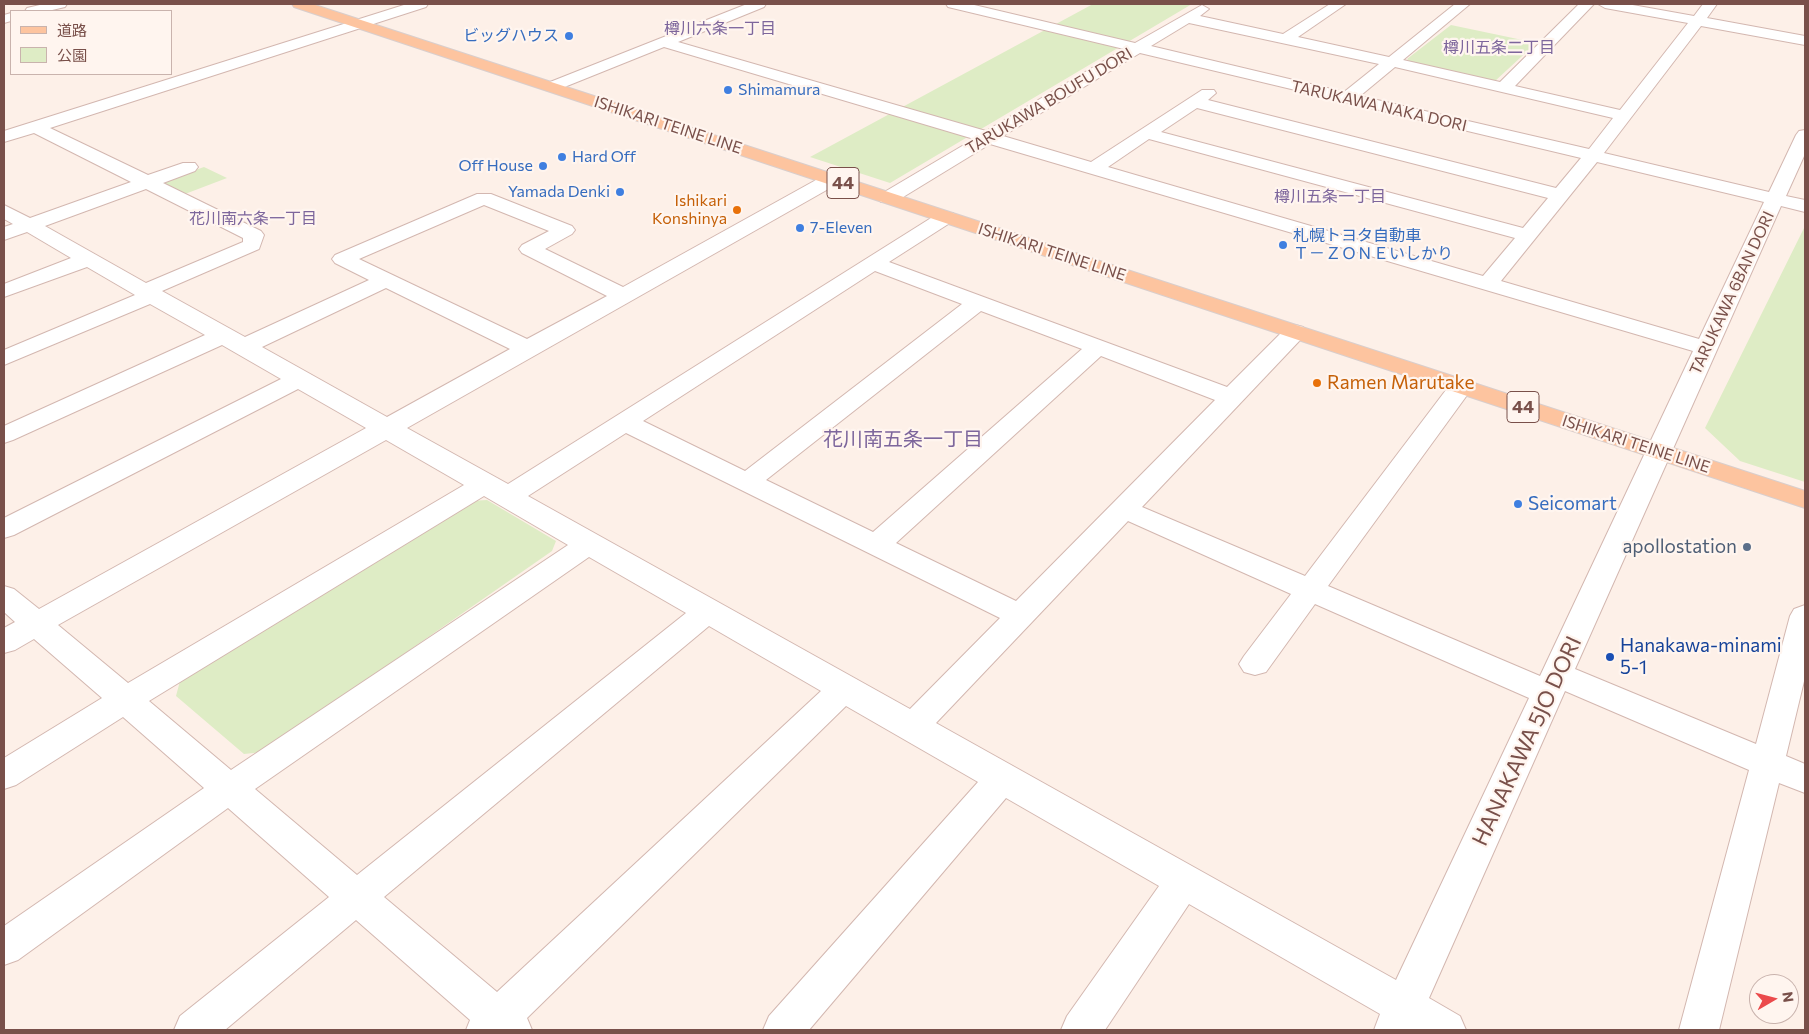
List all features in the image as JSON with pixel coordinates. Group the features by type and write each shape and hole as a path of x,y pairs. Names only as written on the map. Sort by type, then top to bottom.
{"main road":[{"name":"ISHIKARI TEINE LINE","path":"299,4 1805,500"}],"street":[{"path":"36,10 60,4"},
{"path":"4,137 421,4"},
{"path":"551,87 759,4"},
{"name":"TARUKAWA NAKA DORI","path":"953,4 1805,206"},
{"name":"TARUKAWA BOUFU DORI","path":"888,198 1211,4"},
{"path":"1286,39 1339,4"},
{"path":"1347,98 1463,4"},
{"path":"1504,88 1587,4"},
{"path":"1605,4 1805,40"},
{"path":"1488,284 1592,157 1710,4"},
{"path":"1187,18 1392,62 1624,116"},
{"path":"662,42 1706,348"},
{"path":"1094,168 1239,72"},
{"path":"1194,102 1561,196"},
{"path":"4,358 252,245 254,234 35,127"},
{"path":"1146,133 1528,235"},
{"name":"TARUKAWA 6BAN DORI","path":"1658,451 1804,142"},
{"path":"12,223 147,182 189,167"},
{"path":"4,642 832,179"},
{"path":"529,349 342,259 484,198 565,230 529,249 624,296"},
{"path":"4,775 125,700 496,490 624,422 946,217"},
{"path":"12,223 88,259 149,293 1184,881 1400,1019 1446,1030"},
{"path":"4,291 88,259"},
{"path":"872,264 1231,397"},
{"path":"4,435 386,280"},
{"path":"747,482 978,303"},
{"path":"912,726 1295,332"},
{"path":"876,545 1098,348"},
{"path":"4,529 300,379"},
{"path":"1255,664 1461,386"},
{"path":"624,422 1020,615"},
{"name":"HANAKAWA 5JO DORI","path":"1400,1019 1658,451"},
{"path":"1123,509 1310,590 1805,779"},
{"path":"4,948 230,789 589,544"},
{"path":"4,596 356,897 499,1026 844,688"},
{"path":"194,1030 708,611"},
{"path":"1699,1030 1805,616"},
{"path":"783,1030 1002,778"},
{"path":"1081,1030 1184,881"}],"green space":[{"path":"1093,4 1192,4 890,183 810,157"},
{"path":"1451,25 1532,42 1534,45 1494,82 1407,59"},
{"path":"204,167 227,178 185,194 165,184 167,180"},
{"path":"1805,226 1805,482 1740,461 1705,428"},
{"path":"487,500 556,541 552,551 263,752 244,754 176,696 180,681 471,501"}],"place":[{"name":"ビッグハウス","path":"569,36"},
{"name":"Shimamura","path":"728,90"},
{"name":"Hard Off","path":"562,157"},
{"name":"Off House","path":"543,166"},
{"name":"Yamada Denki","path":"620,192"},
{"name":"Ishikari Konshinya","path":"737,210"},
{"name":"7-Eleven","path":"800,228"},
{"name":"札幌トヨタ自動車 Ｔ－ＺＯＮＥいしかり","path":"1283,245"},
{"name":"Ramen Marutake","path":"1317,383"},
{"name":"Seicomart","path":"1518,504"},
{"name":"apollostation","path":"1747,547"},
{"name":"Hanakawa-minami 5-1","path":"1610,657"}],"district":[{"name":"樽川六条一丁目","path":"720,29"},
{"name":"樽川五条二丁目","path":"1499,48"},
{"name":"樽川五条一丁目","path":"1330,197"},
{"name":"花川南六条一丁目","path":"253,219"},
{"name":"花川南五条一丁目","path":"903,439"}]}
